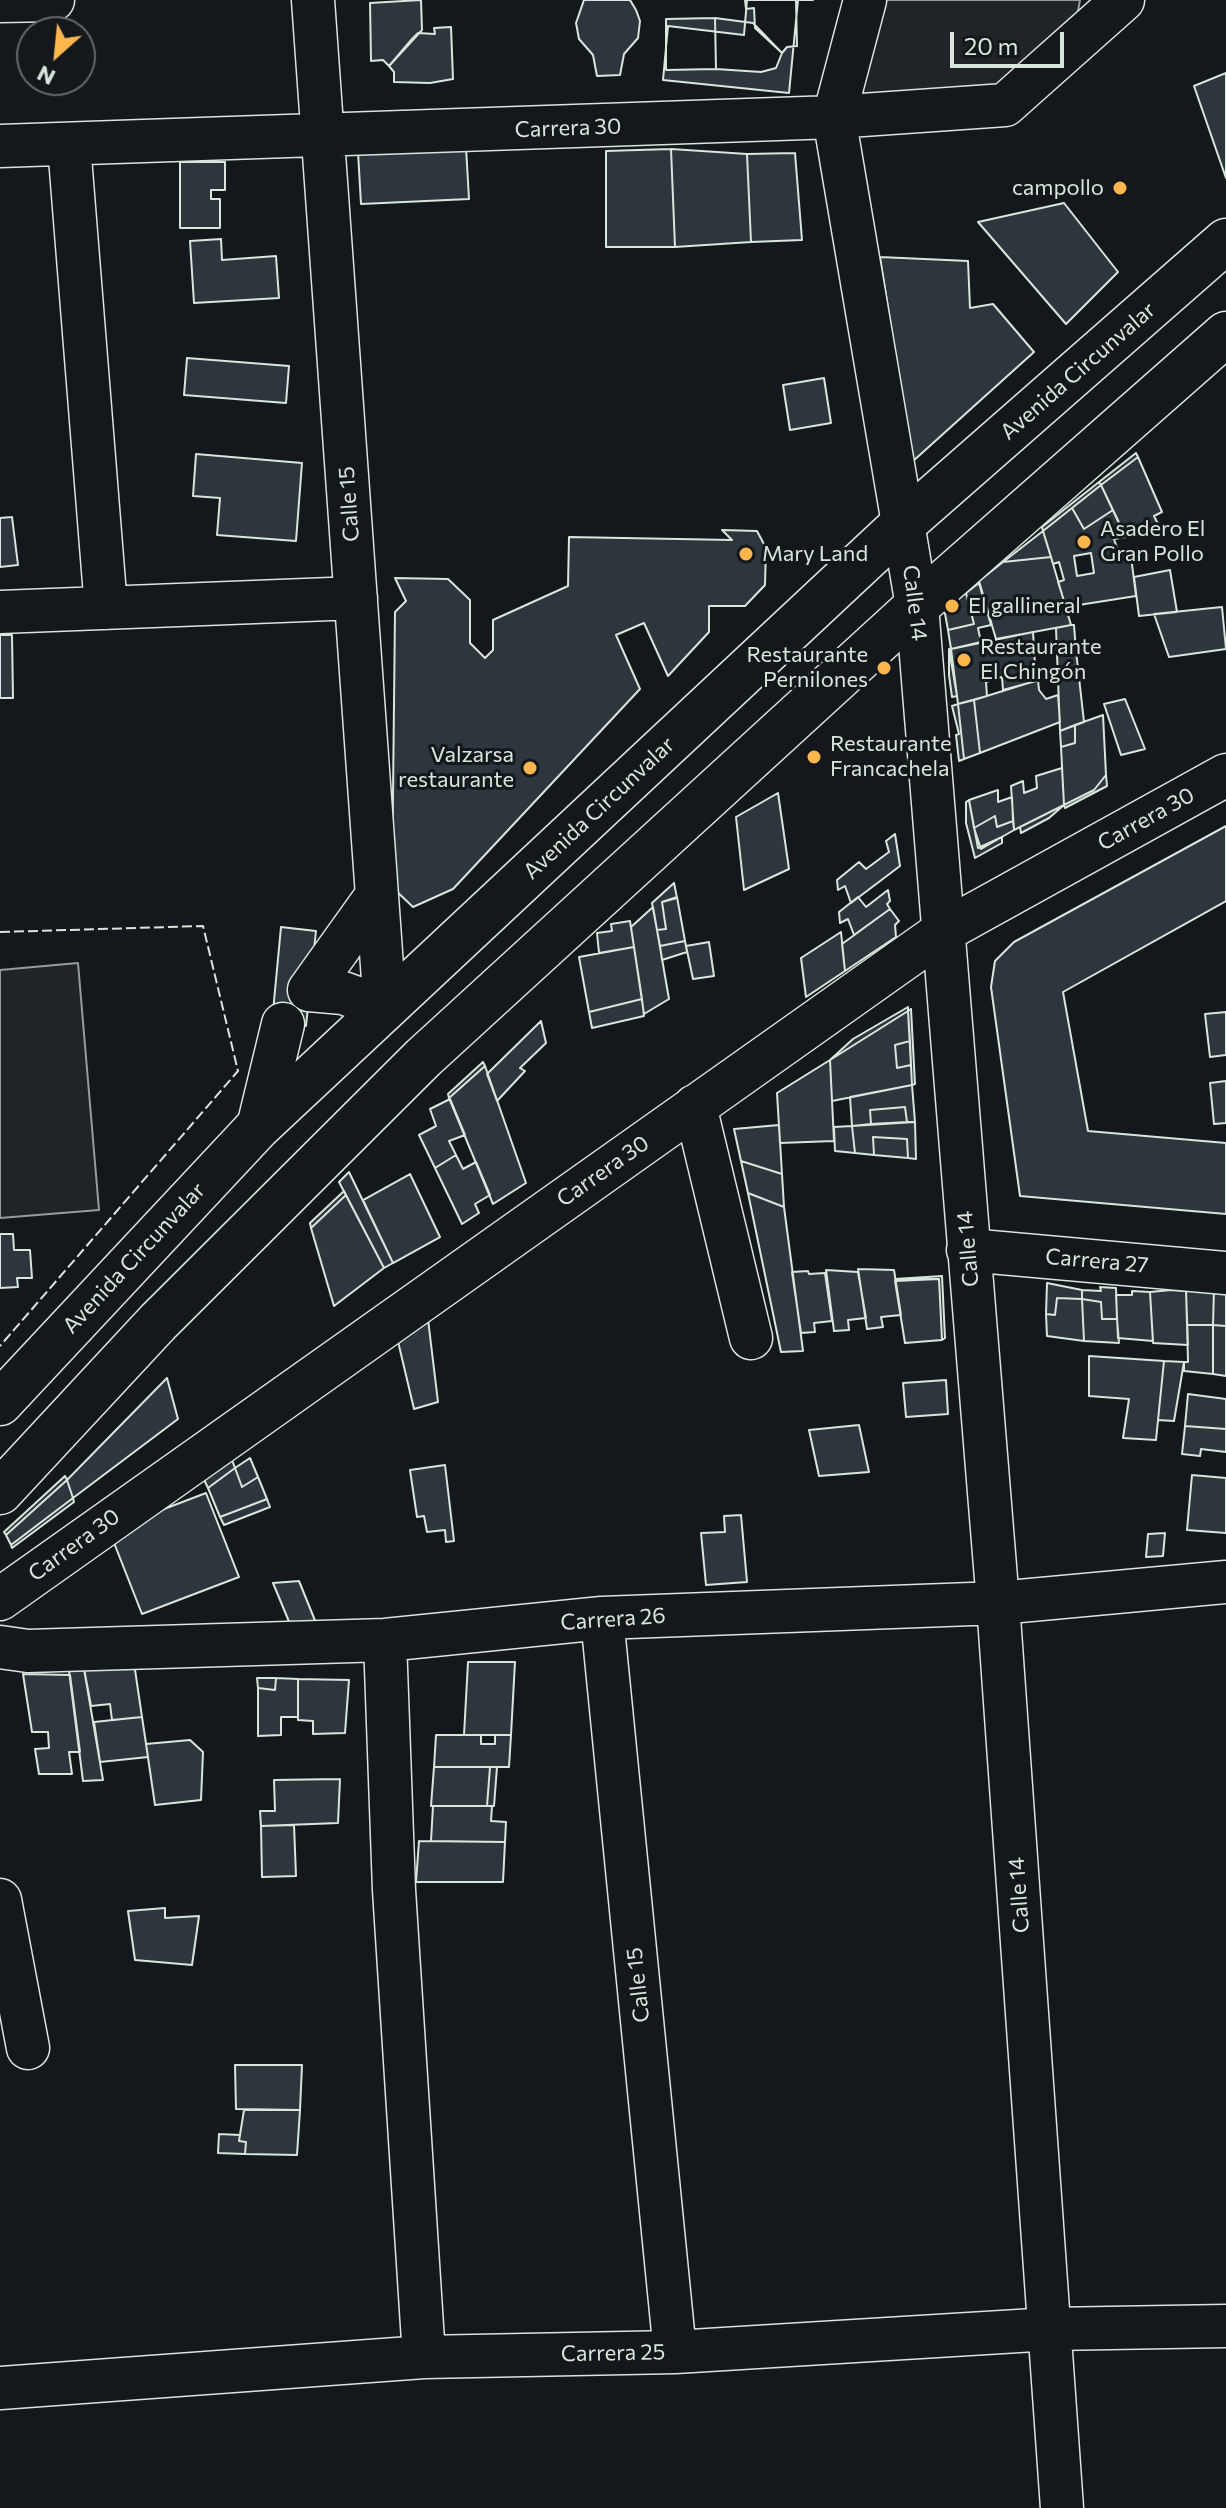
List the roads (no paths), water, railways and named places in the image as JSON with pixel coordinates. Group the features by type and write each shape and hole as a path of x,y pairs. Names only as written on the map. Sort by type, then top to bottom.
{"highway":[{"name":"Avenida Circunvalar","path":"0,1403 258,1127 902,525 1226,241"},
{"path":"0,1492 158,1322 423,1058 917,606 1226,334"},
{"path":"113,1279 158,1322"}],"street":[{"path":"0,1 53,0"},
{"name":"Calle 15","path":"313,0 385,1008"},
{"name":"Calle 14","path":"865,0 834,117 917,606 998,1603 1062,2508"},
{"name":"Carrera 30","path":"0,146 834,117 1005,105 1112,6"},
{"path":"69,145 106,608"},
{"path":"0,612 356,598"},
{"name":"Carrera 30","path":"0,1599 942,932 1226,775"},
{"path":"377,895 309,990 343,993 385,1008"},
{"path":"258,1127 283,1024"},
{"path":"695,1106 751,1338"},
{"name":"Carrera 27","path":"968,1250 1226,1273"},
{"name":"Carrera 26","path":"0,1647 28,1651 385,1640 602,1618 998,1603 1226,1582"},
{"name":"Calle 15","path":"602,1618 675,2352"},
{"path":"385,1640 394,1890 424,2357"},
{"path":"0,1900 28,2048"},
{"name":"Carrera 25","path":"0,2388 236,2374 424,2357 675,2352 1051,2329 1226,2326"}],"place":[{"name":"campollo","path":"1120,188"},
{"name":"Asadero El Gran Pollo","path":"1084,542"},
{"name":"Mary Land","path":"746,554"},
{"name":"El gallineral","path":"952,606"},
{"name":"Restaurante El Chingón","path":"964,660"},
{"name":"Restaurante Pernilones","path":"884,668"},
{"name":"Restaurante Francachela","path":"814,757"},
{"name":"Valzarsa restaurante","path":"530,768"}]}
